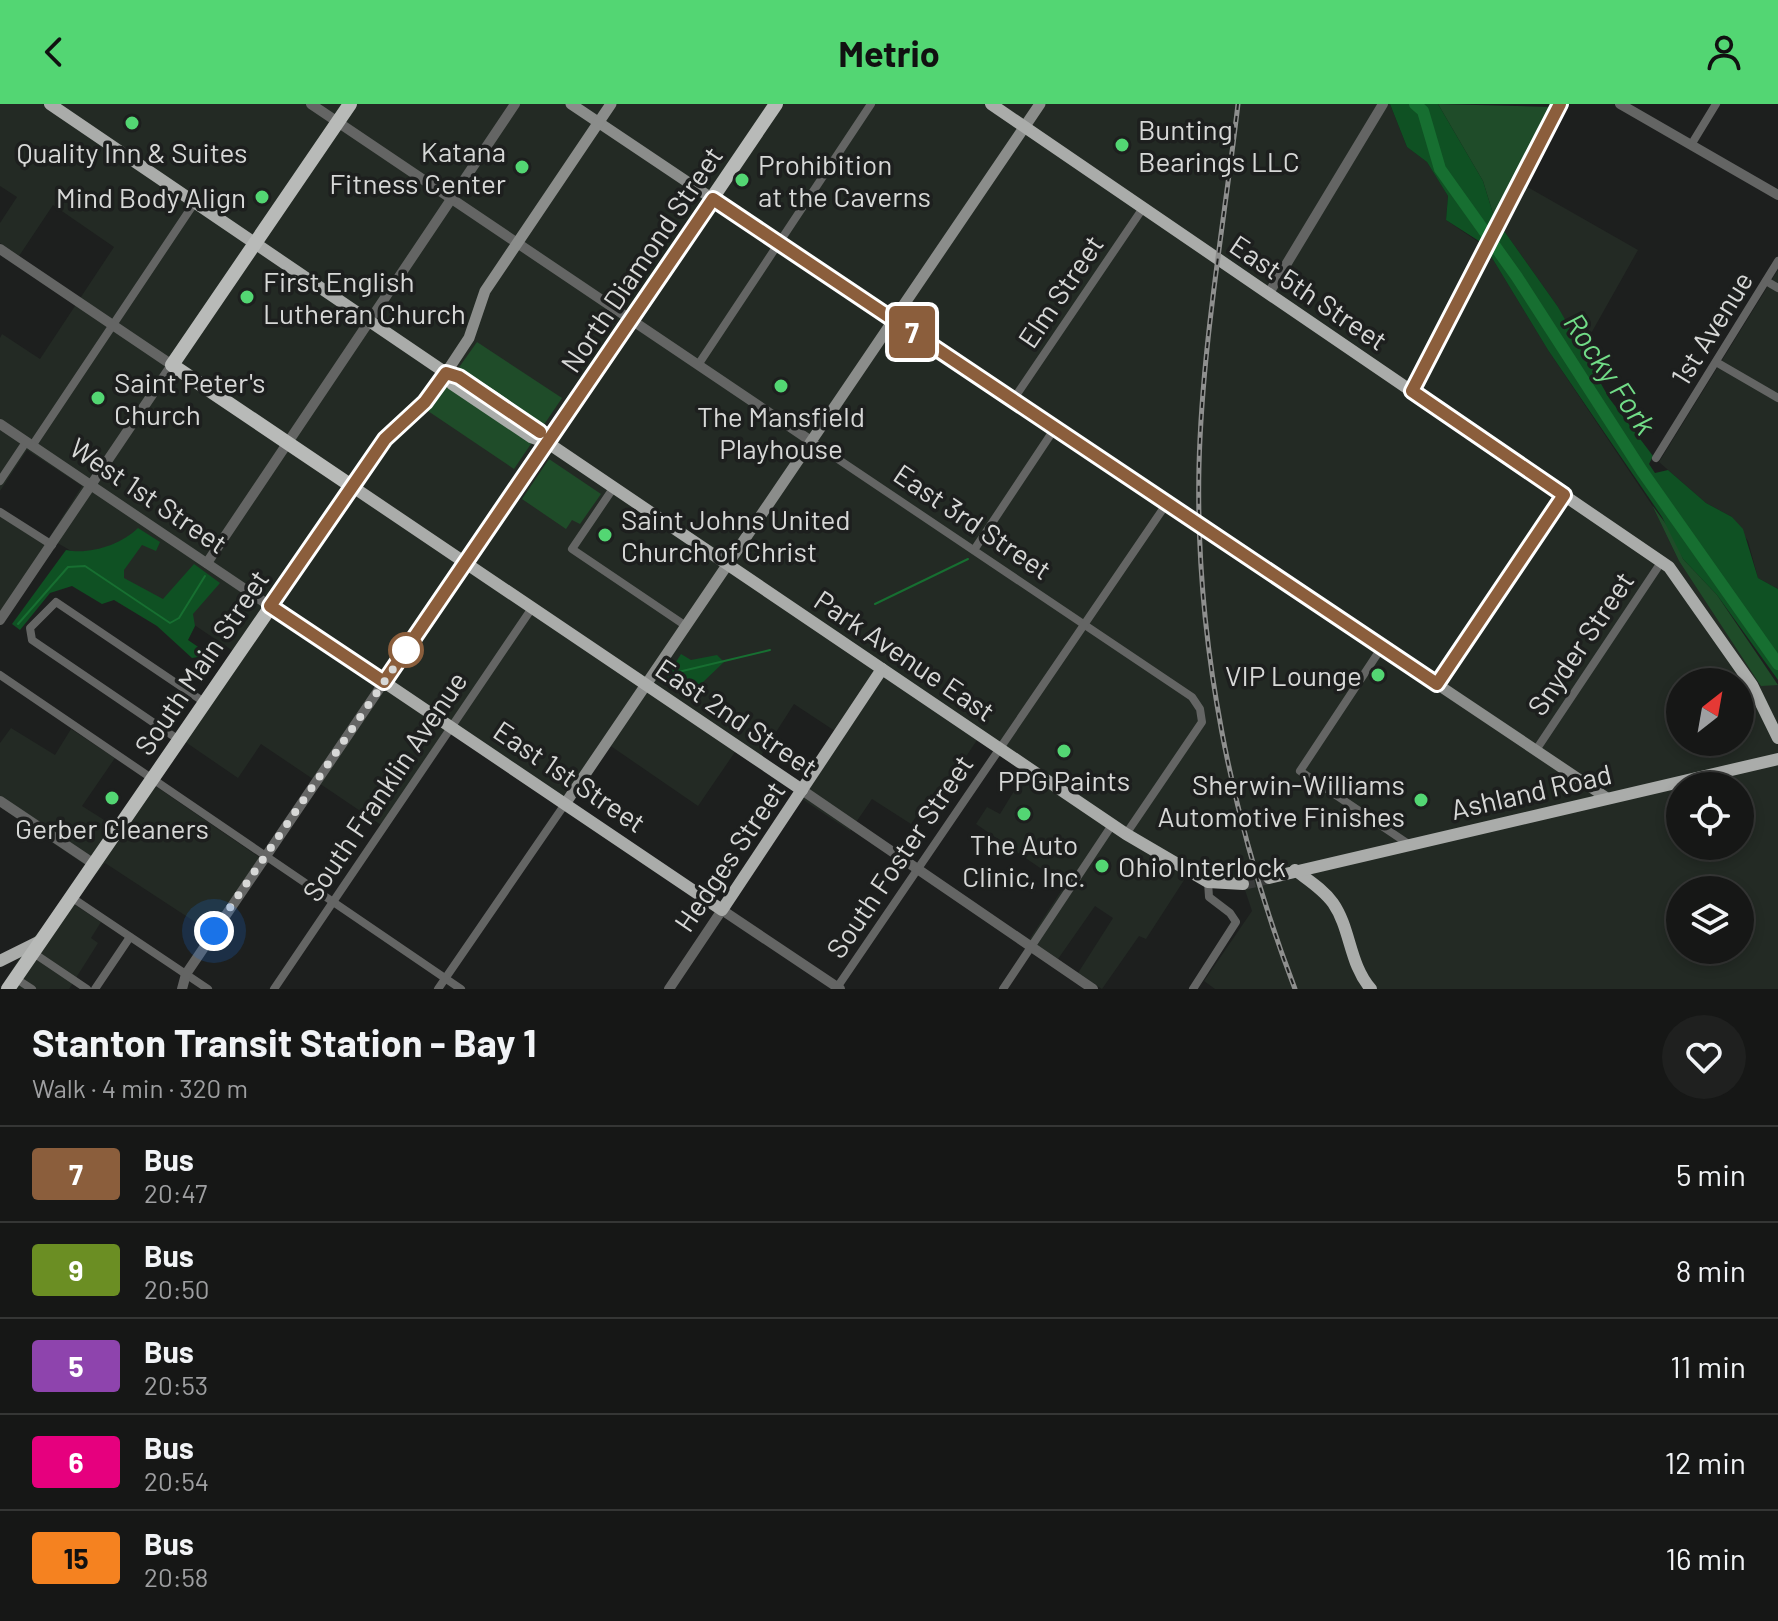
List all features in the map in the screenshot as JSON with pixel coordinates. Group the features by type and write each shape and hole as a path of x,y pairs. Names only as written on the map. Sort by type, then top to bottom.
{"highway":[{"path":"350,104 172,365 353,487"},
{"name":"North Diamond Street","path":"384,682 776,104"},
{"name":"South Main Street","path":"11,983 353,487"},
{"name":"East 1st Street","path":"270,606 384,682"}],"main road":[{"name":"Park Avenue East","path":"50,104 446,373 459,377 526,422 548,443 1112,825 1208,882 1243,884"},
{"path":"571,104 1607,798"},
{"name":"South Main Street","path":"353,487 385,439 425,402 446,373 471,334 482,295 611,104"},
{"name":"East 5th Street","path":"991,104 1662,561 1681,579 1752,685 1778,738"},
{"path":"565,804 1040,104"},
{"path":"1412,391 1560,104"},
{"name":"East 2nd Street","path":"353,487 802,790"},
{"name":"Hedges Street","path":"722,910 882,669"},
{"name":"East 1st Street","path":"384,682 722,910"},
{"name":"Ashland Road","path":"1295,870 1778,759"},
{"path":"1269,878 1295,870 1320,889 1336,907 1356,967 1371,989"},
{"path":"0,961 36,947"}],"street":[{"name":"East 3rd Street","path":"311,104 1188,693 1200,709 1202,722 1126,834"},
{"path":"207,563 515,104"},
{"path":"698,365 871,104"},
{"path":"1269,293 1383,104"},
{"path":"1620,104 1778,195"},
{"path":"1691,145 1716,104"},
{"path":"0,481 29,444 195,202"},
{"name":"Elm Street","path":"1013,400 1143,208"},
{"path":"0,249 172,365 0,620"},
{"name":"1st Avenue","path":"1656,458 1778,261"},
{"path":"1766,281 1778,288"},
{"path":"1716,362 1778,398"},
{"name":"West 1st Street","path":"0,424 270,606"},
{"path":"974,550 1055,428"},
{"path":"614,487 572,549 686,626"},
{"path":"1437,684 1564,495"},
{"name":"South Foster Street","path":"838,988 916,868 1167,503"},
{"path":"0,512 52,545"},
{"name":"Snyder Street","path":"1536,750 1662,561"},
{"path":"179,740 32,640 30,628 56,602 204,702"},
{"name":"South Franklin Avenue","path":"274,989 532,608"},
{"path":"1382,647 1300,771 1407,843"},
{"path":"0,675 461,989"},
{"path":"182,989 186,974 384,682"},
{"name":"East 2nd Street","path":"802,790 1093,989"},
{"path":"0,801 94,864"},
{"path":"438,989 565,804"},
{"path":"1003,989 1112,825"},
{"path":"1193,989 1236,922 1230,913 1209,897 1208,882"},
{"path":"71,897 208,989"},
{"name":"East 1st Street","path":"722,910 838,988"},
{"name":"Hedges Street","path":"669,989 722,910"},
{"path":"95,989 130,937"},
{"path":"36,947 87,989"},
{"path":"11,983 32,989"}],"shaded area":[{"path":"0,104 1390,104 1407,147 1427,162 1448,196 1446,220 1480,243 1489,253 1548,350 1652,505 1679,561 1750,668 1666,668 1666,756 1754,756 1754,674 1761,685 1778,685 1778,989 1215,989 1204,981 1252,911 1243,884 1188,874 1146,939 1139,936 1102,989 1078,973 1113,918 1095,906 1058,959 1029,940 1065,885 976,824 987,807 1000,814 1025,773 977,740 938,799 931,794 911,824 872,799 850,831 802,799 844,737 794,704 755,765 735,752 698,806 602,740 558,805 451,733 387,829 261,744 238,778 181,739 239,655 172,610 49,538 82,486 27,450 0,491 0,338 2,334 40,359 114,247 53,205 19,256 0,243 0,223 17,197 0,186"},
{"path":"1524,185 1638,250 1580,353 1558,307 1502,228"},
{"path":"1778,270 1778,589 1758,578 1748,541 1732,517 1706,503 1659,462"},
{"path":"0,516 50,548 0,620"},
{"path":"11,728 55,755 71,729 115,758 82,806 117,828 148,781 262,859 212,933 105,863 97,873 0,807 0,743"},
{"path":"66,899 101,922 91,938 98,943 69,989 0,989 28,944"}],"green space":[{"path":"1390,104 1438,104 1483,181 1495,220 1482,243 1446,220 1448,196 1427,162 1407,147"},
{"path":"1438,104 1551,107 1495,220 1483,181"},
{"path":"1502,228 1558,307 1609,398 1653,456 1649,464 1655,473 1668,470 1706,503 1732,517 1743,529 1758,578 1778,589 1778,680 1717,595 1683,559 1662,517 1548,350 1489,253"},
{"path":"477,342 562,398 514,469 428,411"},
{"path":"549,459 601,494 580,524 572,520 566,529 522,499"},
{"path":"1652,505 1674,535 1683,559 1717,595 1778,685 1761,686 1754,675 1754,668 1749,668 1679,561"},
{"path":"138,528 160,542 156,551 142,545 124,570 124,578 163,599 194,564 220,583 193,614 195,626 188,640 207,653 205,656 192,658 157,626 114,600 102,604 72,586 50,593 20,630 12,624 66,550 85,551 104,547"},
{"path":"681,654 691,660 717,655 724,662 703,682 706,690 697,694 694,701 664,681"}],"waterway":[{"name":"Rocky Fork","path":"1415,104 1423,111 1440,169 1517,277 1642,471 1778,664"},
{"path":"875,604 968,559"},
{"path":"18,624 68,567 85,566 170,623 179,618 205,576"},
{"path":"674,673 770,650"}],"tunnel":[{"path":"1243,884 1269,878"}],"railway":[{"path":"1238,104 1209,330 1201,421 1199,533 1203,599 1211,666 1236,798 1253,863 1295,989"}],"bus line":[{"name":"7","path":"540,432 459,377 446,373 416,412 385,439 270,606 384,682 713,199 1437,684 1564,495 1412,391 1560,104"}],"place":[{"name":"Quality Inn & Suites","path":"132,123"},
{"name":"Bunting Bearings LLC","path":"1122,145"},
{"name":"Katana Fitness Center","path":"522,167"},
{"name":"Prohibition at the Caverns","path":"742,180"},
{"name":"Mind Body Align","path":"262,197"},
{"name":"First English Lutheran Church","path":"247,297"},
{"name":"The Mansfield Playhouse","path":"781,386"},
{"name":"Saint Peter's Church","path":"98,398"},
{"name":"Saint Johns United Church of Christ","path":"605,535"},
{"name":"VIP Lounge","path":"1378,675"},
{"name":"PPG Paints","path":"1064,751"},
{"name":"Gerber Cleaners","path":"112,798"},
{"name":"Sherwin-Williams Automotive Finishes","path":"1421,800"},
{"name":"The Auto Clinic, Inc.","path":"1024,814"},
{"name":"Ohio Interlock","path":"1102,866"}],"route":[{"path":"214,931 406,650"}]}
